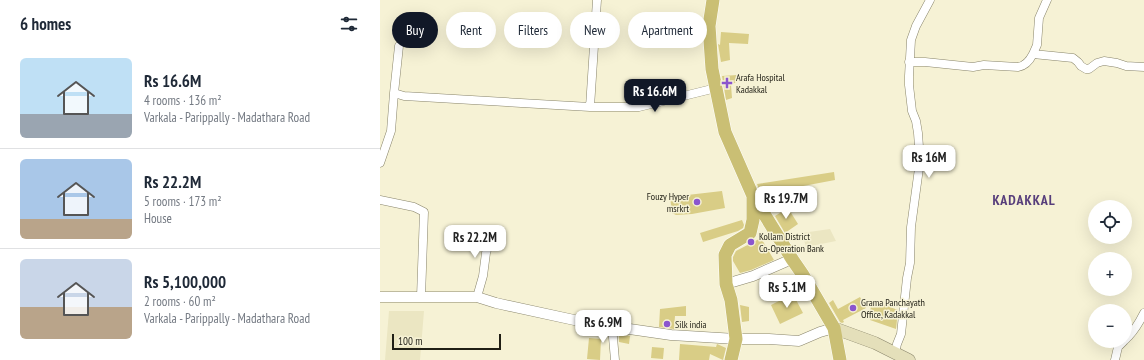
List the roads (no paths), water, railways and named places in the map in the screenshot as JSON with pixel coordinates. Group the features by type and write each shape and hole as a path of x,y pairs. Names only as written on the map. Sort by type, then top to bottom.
{"main road":[{"path":"714,0 709,26 712,69 725,132 753,196 803,275 834,328 840,360"},
{"path":"731,360 736,338 731,300 726,284 725,254 730,245 750,233 753,220 753,196"},
{"path":"834,328 875,343 895,357 909,360"}],"street":[{"path":"590,107 597,0"},
{"path":"895,357 897,344 901,334 910,263 911,227 920,160 918,134 916,121 912,112 910,94 909,76 911,40 916,26 930,0"},
{"path":"910,62 973,67 1023,66 1031,58 1037,45 1039,18 1047,0"},
{"path":"380,163 391,131 399,48"},
{"path":"1033,54 1073,58 1086,69 1089,69 1098,63 1104,62 1117,63 1126,66 1144,67"},
{"path":"394,93 404,96 590,107 639,107 716,88"},
{"path":"380,200 414,207 424,212 421,297"},
{"path":"477,298 489,243 497,239"},
{"path":"726,284 753,276 792,259"},
{"path":"380,297 477,298 588,323 671,335 799,341 834,328"},
{"path":"1132,334 1144,313"},
{"path":"612,326 615,360"},
{"path":"1115,360 1118,348"}],"place":[{"name":"Arafa Hospital Kadakkal","path":"727,83"},
{"name":"Fouzy Hyper msrkrt","path":"697,202"},
{"name":"Kollam District Co-Operation Bank","path":"751,242"},
{"name":"Grama Panchayath Office, Kadakkal","path":"853,308"},
{"name":"Silk india","path":"667,324"}],"district":[{"name":"KADAKKAL","path":"1024,200"}]}
